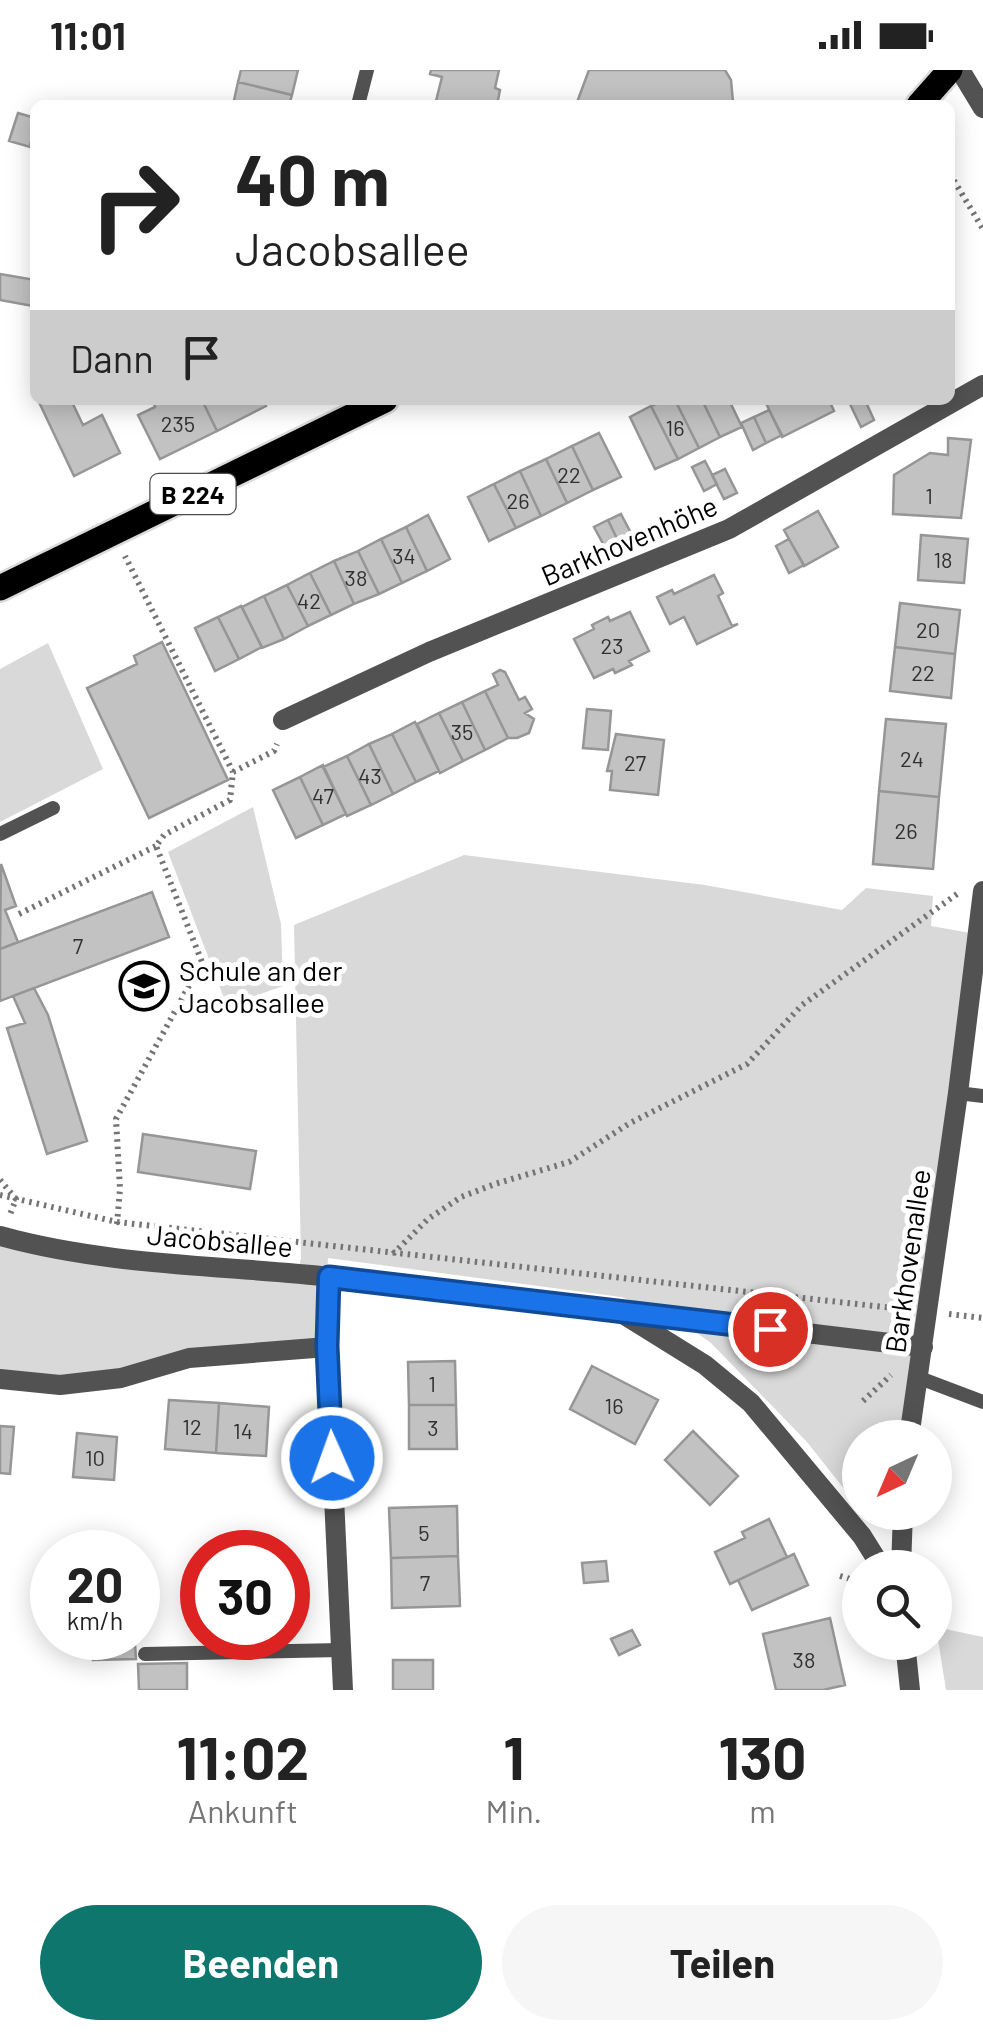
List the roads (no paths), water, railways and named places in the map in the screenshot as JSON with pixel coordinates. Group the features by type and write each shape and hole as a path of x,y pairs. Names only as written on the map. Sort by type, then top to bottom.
{"main road":[{"path":"923,100 950,70"},
{"name":"B 224","path":"0,588 375,405"}],"street":[{"path":"960,70 983,108"},
{"name":"Barkhovenhöhe","path":"955,401 983,385"},
{"name":"Barkhovenhöhe","path":"283,720 429,652 729,529 948,405"},
{"name":"Barkhovenallee","path":"911,1420 980,941 975,889"},
{"name":"Jacobsallee","path":"1,1237 113,1259 329,1277 922,1347"},
{"path":"329,1277 327,1346 343,1690"},
{"name":"Jacobsallee","path":"616,1311 705,1365 751,1403 871,1550"},
{"path":"0,1380 60,1386 121,1378 189,1358 327,1346"},
{"path":"907,1660 910,1690"}],"lane":[{"path":"359,100 367,70"},
{"path":"0,834 52,808"},
{"path":"958,1093 983,1096"},
{"path":"917,1377 983,1402"},
{"path":"160,1654 341,1650"}],"place":[{"name":"Schule an der Jacobsallee","path":"144,986"}]}
